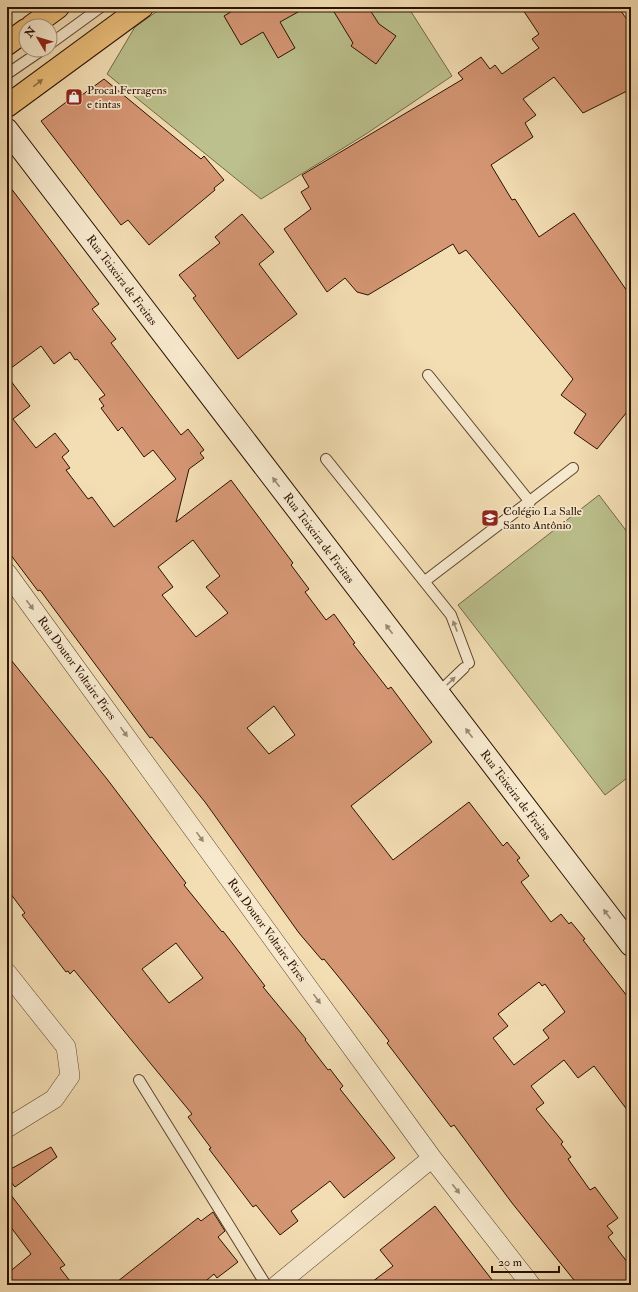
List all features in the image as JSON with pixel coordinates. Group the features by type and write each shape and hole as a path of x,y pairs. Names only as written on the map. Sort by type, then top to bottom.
{"main road":[{"path":"43,18 58,7"},
{"path":"7,106 142,7"},
{"path":"7,44 18,36"}],"street":[{"name":"Rua Teixeira de Freitas","path":"7,130 631,944"},
{"name":"Rua Doutor Voltaire Pires","path":"7,573 432,1158 531,1285"},
{"path":"7,973 66,1047 70,1076 54,1099 7,1128"},
{"path":"277,1285 432,1158"}],"lane":[{"path":"58,38 101,7"},
{"path":"7,74 30,58"},
{"path":"428,375 530,502"},
{"path":"326,459 451,614 467,666 438,693"},
{"path":"425,581 573,468"},
{"path":"139,1080 266,1285"}],"green space":[{"path":"163,7 408,7 452,76 366,134 261,199 107,74 135,27"},
{"path":"599,495 631,537 631,775 605,795 458,605"}],"building":[{"path":"239,7 307,7 280,22 295,48 278,58 263,32 241,45 224,16"},
{"path":"331,7 368,7 379,24 396,36 376,64 351,46 353,43"},
{"path":"521,7 618,7 631,25 631,89 583,113 554,77 523,99 536,115 525,123 533,137 491,165 512,200 515,199 539,237 574,213 631,297 631,407 597,449 574,433 586,414 561,395 573,379 466,250 459,254 453,244 368,295 357,292 345,278 327,292 284,229 311,209 301,192 309,187 302,175 463,79 458,73 481,57 490,69 495,65 502,74 539,48 532,39 539,34"},
{"path":"104,79 201,159 204,156 224,180 214,188 215,190 149,245 128,220 121,225 41,121 69,100 71,103"},
{"path":"7,183 99,304 92,309 116,339 111,343 181,435 188,429 204,450 200,453 204,458 189,469 176,522 231,480 293,563 291,565 309,589 305,592 326,620 334,614 355,643 353,644 388,689 391,687 432,742 351,806 393,860 469,802 503,846 507,842 520,858 517,860 529,876 521,882 551,922 561,914 569,924 571,922 585,939 583,940 631,1001 631,1115 594,1066 578,1078 564,1060 531,1086 544,1103 536,1109 563,1142 561,1144 571,1157 568,1159 590,1190 595,1187 618,1218 607,1226 613,1233 608,1237 631,1267 631,1285 578,1285 512,1203 454,1125 451,1127 387,1043 389,1041 346,986 324,959 322,960 299,933 205,802 152,737 150,738 40,590 38,591 7,550 7,376 30,406 13,419 36,448 55,433 69,451 62,457 70,468 66,470 88,499 92,497 114,527 176,479 153,450 144,457 122,427 118,431 101,408 104,406 99,399 105,395 70,352 54,364 41,346 7,371","holes":["193,540 220,576 206,587 228,613 196,637 162,595 173,587 158,567","274,706 295,735 269,754 247,728","539,982 542,986 545,984 565,1012 543,1030 549,1038 514,1065 493,1038 508,1026 498,1014"]},
{"path":"242,214 274,252 259,264 297,314 238,359 193,298 196,296 179,275 220,243 215,237"},
{"path":"7,655 107,779 186,883 184,885 222,932 223,931 265,986 263,987 306,1039 305,1040 328,1070 330,1069 343,1086 340,1089 395,1158 344,1198 330,1181 291,1211 298,1221 280,1235 256,1205 253,1207 209,1149 211,1148 188,1117 192,1114 74,970 70,974 68,971 66,972 22,915 25,913 7,889","holes":["176,943 203,978 169,1003 142,969"]},
{"path":"51,1147 57,1157 15,1187 7,1177 7,1171"},
{"path":"7,1190 65,1265 60,1268 73,1285 7,1285 7,1274 31,1254 7,1222"},
{"path":"435,1206 496,1285 368,1285 393,1266 380,1250"},
{"path":"213,1212 225,1231 218,1237 238,1262 217,1278 214,1274 201,1285 113,1285 198,1218 201,1221"}],"place":[{"name":"Procal Ferragens e tintas","path":"74,97"},
{"name":"Colégio La Salle Santo Antônio","path":"490,518"}]}
